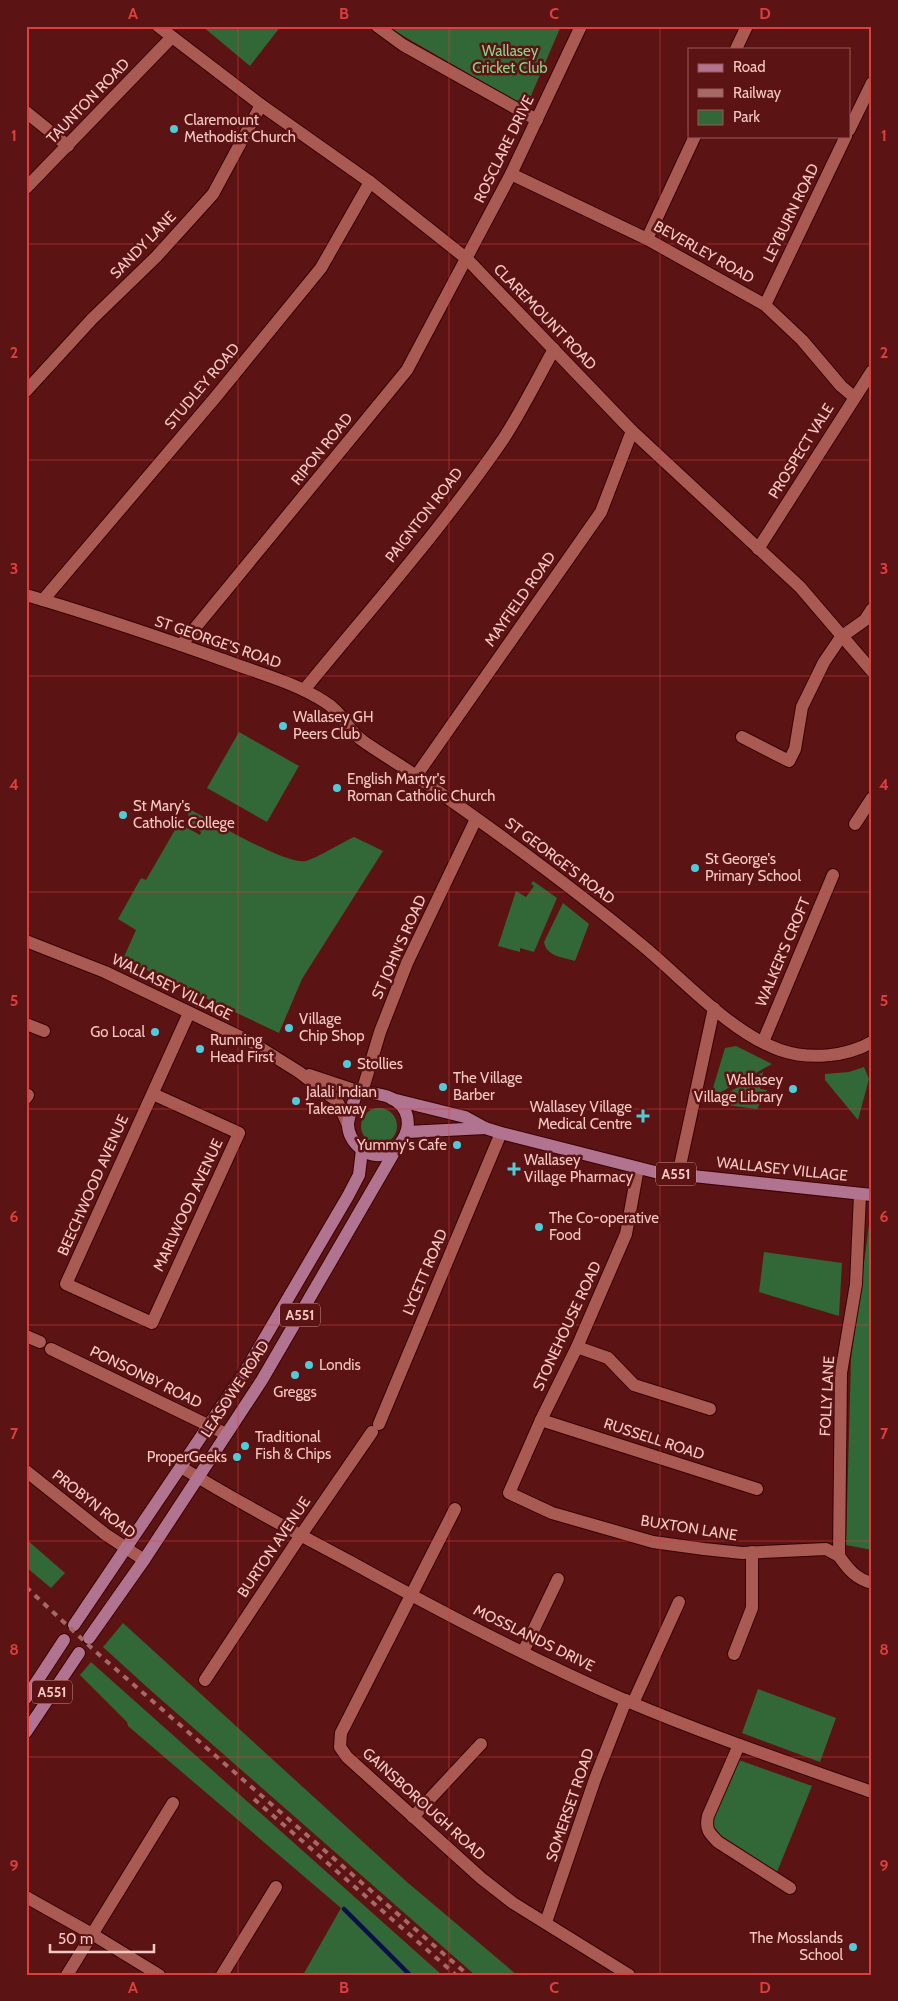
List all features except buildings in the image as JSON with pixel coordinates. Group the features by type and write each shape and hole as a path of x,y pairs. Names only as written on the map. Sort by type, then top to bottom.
{"main road":[{"path":"360,1091 392,1099 406,1113 408,1122 407,1132 403,1142 396,1149 379,1155 362,1150 355,1143 348,1125 360,1091"},
{"name":"WALLASEY VILLAGE","path":"392,1099 458,1115 485,1128 501,1133 638,1168 866,1194"},
{"name":"WALLASEY VILLAGE","path":"407,1132 485,1128"},
{"name":"LEASOWE ROAD","path":"89,1638 144,1560 281,1349 396,1149"},
{"name":"LEASOWE ROAD","path":"74,1625 246,1370 345,1202 359,1175 362,1150"},
{"name":"A551","path":"26,1698 64,1640"},
{"name":"A551","path":"26,1732 79,1653"}],"street":[{"name":"CLAREMOUNT ROAD","path":"158,26 261,105 370,182 467,259 632,432 800,587 872,671"},
{"path":"377,26 403,45 537,120"},
{"name":"ROSCLARE DRIVE","path":"467,259 511,174 581,26"},
{"path":"736,48 747,26"},
{"name":"TAUNTON ROAD","path":"26,188 172,37"},
{"path":"850,128 872,83"},
{"name":"SANDY LANE","path":"26,391 92,319 156,257 213,194 261,105"},
{"path":"26,112 68,146"},
{"path":"647,239 694,138"},
{"name":"LEYBURN ROAD","path":"765,305 845,138"},
{"name":"BEVERLEY ROAD","path":"511,174 647,239 765,305 802,340 841,386 854,397"},
{"name":"STUDLEY ROAD","path":"44,600 214,399 321,268 370,182"},
{"name":"RIPON ROAD","path":"181,645 407,370 467,259"},
{"name":"PAIGNTON ROAD","path":"304,690 409,562 504,437 554,349"},
{"name":"PROSPECT VALE","path":"758,549 872,371"},
{"name":"MAYFIELD ROAD","path":"416,776 601,512 632,432"},
{"name":"ST GEORGE'S ROAD","path":"26,595 181,645 304,690 328,703 340,714 360,739 416,776 562,880 644,947 714,1008 742,1030 763,1042 790,1053 803,1055 828,1055 860,1049 872,1042"},
{"path":"742,737 789,761 795,749 802,707 824,662 841,637 865,620 872,609"},
{"path":"855,824 872,798"},
{"name":"ST JOHN'S ROAD","path":"360,1091 380,1032 407,963 476,818"},
{"name":"WALKER'S CROFT","path":"763,1042 833,875"},
{"name":"WALLASEY VILLAGE","path":"26,941 105,972 251,1042 299,1072 337,1101 348,1125"},
{"path":"678,1174 714,1008"},
{"name":"BEECHWOOD AVENUE","path":"152,1323 66,1284 189,1013"},
{"path":"26,1024 44,1031"},
{"name":"WALLASEY VILLAGE","path":"299,1072 360,1091"},
{"name":"MARLWOOD AVENUE","path":"152,1094 239,1133 152,1323"},
{"name":"LYCETT ROAD","path":"375,1428 501,1133"},
{"name":"STONEHOUSE ROAD","path":"509,1493 541,1420 577,1347 626,1234 638,1168"},
{"name":"FOLLY LANE","path":"839,1556 841,1373 856,1284 866,1194"},
{"path":"26,1336 40,1342"},
{"path":"577,1347 608,1358 634,1385 710,1409"},
{"name":"PONSONBY ROAD","path":"51,1349 208,1427 226,1434"},
{"name":"RUSSELL ROAD","path":"541,1420 757,1489"},
{"name":"BURTON AVENUE","path":"205,1680 301,1535 375,1428"},
{"name":"MOSSLANDS DRIVE","path":"181,1467 248,1508 412,1596 523,1652 630,1702 739,1745 872,1792"},
{"name":"PROBYN ROAD","path":"26,1471 125,1549 144,1560"},
{"name":"BUXTON LANE","path":"509,1493 552,1513 653,1542 704,1549 752,1552 826,1549 839,1556"},
{"path":"412,1596 455,1509"},
{"path":"734,1654 752,1608 752,1552"},
{"path":"839,1556 850,1571 862,1580 872,1583"},
{"path":"523,1652 558,1579"},
{"name":"GAINSBOROUGH ROAD","path":"412,1596 342,1733 340,1747 347,1757 481,1878 513,1903 629,1975"},
{"name":"SOMERSET ROAD","path":"546,1922 595,1778 679,1602"},
{"path":"413,1817 481,1744"},
{"path":"739,1745 708,1816 706,1826 708,1832 718,1842 790,1888"},
{"path":"67,1975 174,1803"},
{"path":"222,1975 276,1887"},
{"path":"26,1897 159,1975"}],"green space":[{"path":"202,26 281,26 250,66"},
{"name":"Wallasey Cricket Club","path":"386,26 561,26 530,98 516,101"},
{"path":"239,732 299,766 267,822 207,788"},
{"path":"187,808 265,849 296,860 306,861 354,837 383,851 302,979 279,1033 123,959 136,930 118,919 141,878 146,880 179,823 200,835 201,832 190,823"},
{"path":"533,881 557,898 534,952 520,948 520,952 498,946 516,891 526,897 534,886 531,884"},
{"path":"563,903 589,924 575,961 552,954 548,951 544,942"},
{"path":"736,1046 772,1064 710,1098 725,1048"},
{"path":"864,1067 869,1079 858,1120 825,1080 825,1074 849,1072"},
{"path":"763,1072 760,1089 767,1090 757,1109 711,1103"},
{"path":"379,1108 386,1109 392,1113 396,1119 396,1133 392,1139 386,1143 379,1144 372,1143 366,1139 362,1133 361,1126 362,1119 366,1113 372,1109"},
{"path":"870,1218 872,1218 872,1550 846,1545 851,1359"},
{"path":"764,1252 842,1263 839,1316 759,1292"},
{"path":"26,1539 65,1573 51,1588 26,1567"},
{"path":"123,1623 407,1882 517,1975 475,1975 148,1688 103,1647"},
{"path":"91,1662 442,1975 303,1975 341,1908 128,1726 127,1722 80,1675"},
{"path":"758,1689 836,1718 820,1762 742,1733"},
{"path":"739,1760 812,1786 777,1872 721,1839 713,1827 713,1820"}],"waterway":[{"path":"344,1909 410,1975"}],"railway":[{"path":"26,1587 96,1652 468,1975"},
{"path":"254,1799 456,1975"}],"place":[{"name":"Claremount Methodist Church","path":"174,129"},
{"name":"Wallasey GH Peers Club","path":"283,726"},
{"name":"English Martyr's Roman Catholic Church","path":"337,788"},
{"name":"St Mary's Catholic College","path":"123,815"},
{"name":"St George's Primary School","path":"695,868"},
{"name":"Village Chip Shop","path":"289,1028"},
{"name":"Go Local","path":"155,1032"},
{"name":"Running Head First","path":"200,1049"},
{"name":"Stollies","path":"347,1064"},
{"name":"The Village Barber","path":"443,1087"},
{"name":"Wallasey Village Library","path":"793,1089"},
{"name":"Jalali Indian Takeaway","path":"296,1101"},
{"name":"Wallasey Village Medical Centre","path":"643,1116"},
{"name":"Yummy's Cafe","path":"457,1145"},
{"name":"Wallasey Village Pharmacy","path":"514,1169"},
{"name":"The Co-operative Food","path":"539,1227"},
{"name":"Londis","path":"309,1365"},
{"name":"Greggs","path":"295,1375"},
{"name":"Traditional Fish & Chips","path":"245,1446"},
{"name":"ProperGeeks","path":"237,1457"},
{"name":"The Mosslands School","path":"853,1947"}]}
